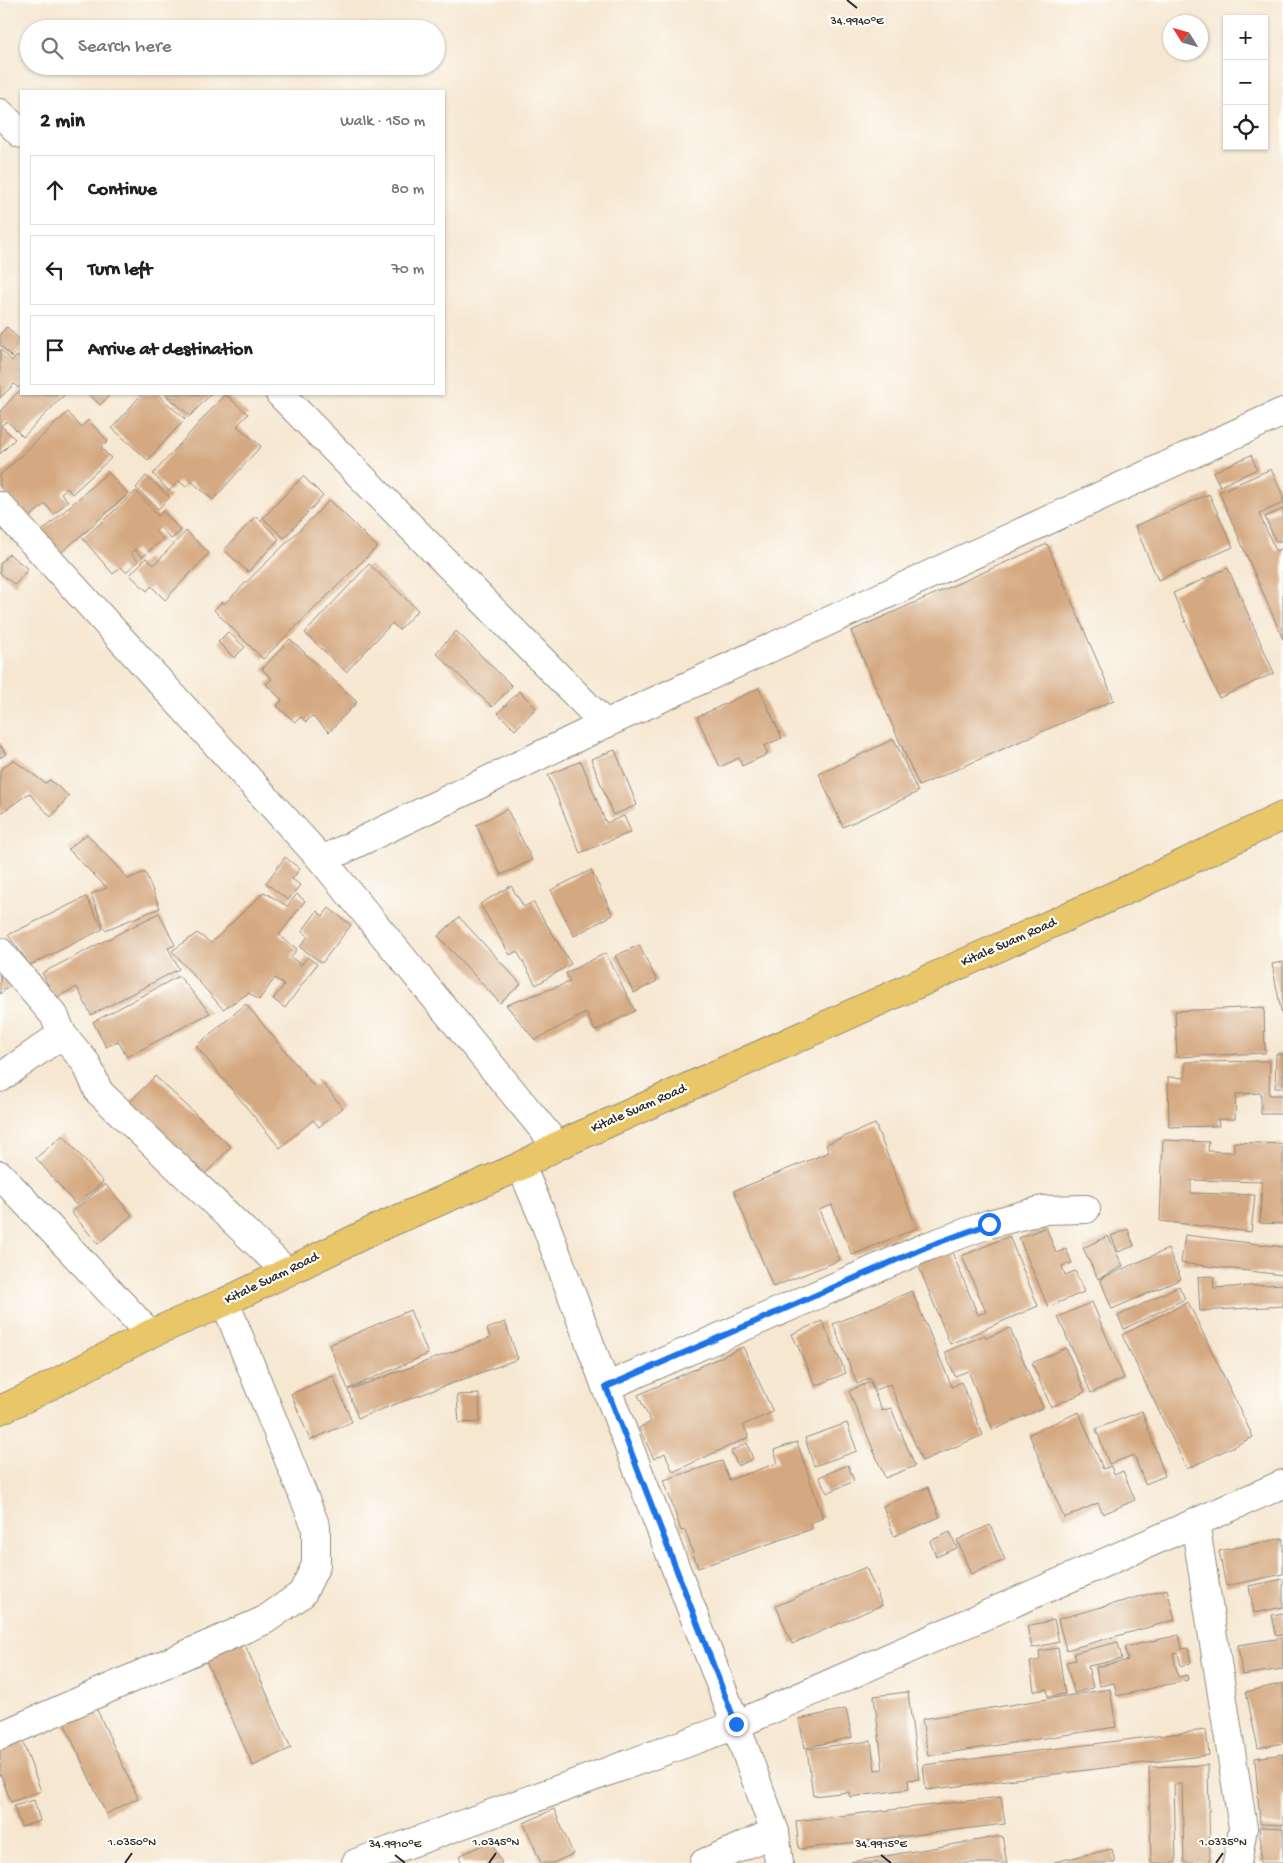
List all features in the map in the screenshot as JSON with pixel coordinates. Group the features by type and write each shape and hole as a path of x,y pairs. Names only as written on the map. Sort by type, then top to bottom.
{"highway":[{"name":"Kitale Suam Road","path":"0,1410 150,1334 225,1302 382,1226 521,1166 557,1146 1140,884 1283,816"}],"street":[{"path":"0,113 20,133"},
{"path":"281,395 605,724"},
{"path":"322,860 605,724 1283,412"},
{"path":"0,506 322,860 557,1146"},
{"path":"0,952 54,1015 62,1034 86,1063 99,1092 287,1272"},
{"path":"0,1078 62,1034"},
{"path":"521,1166 544,1220 606,1387 736,1724 774,1832 779,1863"},
{"path":"0,1175 150,1334"},
{"path":"606,1387 926,1247 989,1224 1043,1210 1086,1209"},
{"path":"0,1736 265,1620 302,1594 316,1565 316,1527 225,1302"},
{"path":"356,1863 736,1724 1283,1484"},
{"path":"1195,1522 1243,1828 1237,1863"},
{"path":"704,1863 774,1832"}],"building":[{"path":"7,327 20,340 20,348 12,357 0,345 0,334"},
{"path":"0,349 12,361 17,356 20,359 20,386 18,388 14,384 0,398"},
{"path":"20,390 20,395 64,395 23,437 7,421 1,426 15,439 0,454 0,411"},
{"path":"90,395 110,395 100,405"},
{"path":"141,395 158,395 185,419 148,460 112,428"},
{"path":"166,395 210,395 190,416"},
{"path":"224,395 248,414 237,426 261,446 213,500 191,481 186,487 179,481 169,491 153,474"},
{"path":"68,412 81,427 88,420 108,441 101,448 111,458 72,494 67,488 61,493 68,501 54,514 45,504 29,518 0,487 0,475"},
{"path":"1251,455 1257,469 1220,486 1213,472"},
{"path":"1271,469 1283,496 1283,503 1259,514 1276,551 1283,548 1283,639 1219,492"},
{"path":"108,472 128,494 60,554 41,532"},
{"path":"146,476 170,497 158,509 136,488"},
{"path":"303,476 323,496 284,538 263,518"},
{"path":"136,491 158,516 163,511 181,531 171,539 160,527 155,531 163,539 142,557 135,549 131,553 138,561 126,572 121,567 113,574 83,539"},
{"path":"1209,494 1233,547 1158,580 1135,526"},
{"path":"330,500 377,547 263,659 214,610 222,602 224,604"},
{"path":"1283,509 1283,540 1276,542 1265,517"},
{"path":"256,516 279,539 248,572 224,550"},
{"path":"186,531 209,553 165,600 151,586 147,591 130,575 146,558 154,565"},
{"path":"1047,544 1114,700 919,786 851,631"},
{"path":"9,554 28,569 15,585 0,573 0,564"},
{"path":"369,564 418,610 399,630 392,623 346,672 305,633"},
{"path":"1228,568 1274,673 1219,698 1173,593"},
{"path":"456,631 512,686 492,707 436,653"},
{"path":"228,632 245,647 234,658 218,642"},
{"path":"290,639 357,702 329,732 312,716 306,722 301,717 295,722 277,706 282,700 266,684 272,679 262,669"},
{"path":"759,688 782,738 764,746 768,754 742,766 739,758 720,767 697,717"},
{"path":"519,691 536,708 515,730 498,713"},
{"path":"894,739 918,792 843,827 819,774"},
{"path":"0,744 6,754 0,758"},
{"path":"615,750 637,805 613,815 591,759"},
{"path":"13,760 45,783 50,780 69,796 51,817 29,793 0,814 0,770"},
{"path":"581,761 606,823 624,816 631,832 580,853 548,775"},
{"path":"507,809 532,860 501,875 476,825"},
{"path":"87,834 128,879 145,872 160,908 105,930 91,894 107,888 68,849"},
{"path":"285,857 300,869 292,879 300,885 288,900 266,883"},
{"path":"591,870 613,915 574,936 551,890"},
{"path":"511,886 524,907 533,902 571,964 536,985 517,951 510,955 480,904"},
{"path":"264,892 287,906 297,894 305,901 279,935 297,949 291,957 301,965 307,957 317,964 285,1008 273,999 284,985 275,978 259,1000 249,993 223,1009 172,951 197,933 211,943"},
{"path":"86,897 103,929 30,965 8,935"},
{"path":"329,908 351,925 322,963 300,947 308,936 302,931 317,911 323,916"},
{"path":"159,913 175,945 168,948 179,969 91,1015 77,987 55,998 42,973"},
{"path":"459,917 521,984 500,1003 438,936"},
{"path":"639,945 657,981 634,993 615,956"},
{"path":"606,953 635,1011 595,1031 586,1013 535,1040 506,1005 570,982 566,973"},
{"path":"1283,962 1283,1015 1282,1015 1272,964"},
{"path":"0,967 13,983 0,994"},
{"path":"179,976 210,1013 127,1057 118,1041 106,1047 93,1022"},
{"path":"246,1004 314,1086 320,1080 343,1108 319,1127 313,1120 280,1148 196,1046"},
{"path":"1264,1007 1265,1053 1177,1057 1175,1011"},
{"path":"1276,1054 1283,1054 1283,1088 1275,1088"},
{"path":"1270,1061 1269,1095 1283,1095 1283,1114 1261,1114 1261,1093 1236,1094 1235,1119 1218,1119 1219,1126 1169,1127 1168,1077 1185,1078 1185,1062"},
{"path":"155,1076 231,1147 202,1177 127,1105"},
{"path":"875,1124 917,1228 852,1255 832,1205 819,1210 840,1260 773,1287 734,1191 829,1152 826,1144"},
{"path":"63,1135 103,1182 76,1205 36,1158"},
{"path":"1163,1140 1209,1142 1208,1151 1234,1152 1234,1142 1283,1144 1283,1224 1260,1223 1262,1182 1191,1180 1191,1193 1255,1195 1251,1232 1160,1221"},
{"path":"105,1184 132,1215 98,1244 71,1212"},
{"path":"1046,1227 1056,1253 1066,1249 1072,1263 1062,1266 1065,1275 1075,1271 1084,1292 1048,1307 1019,1238"},
{"path":"1128,1229 1134,1246 1118,1252 1111,1236"},
{"path":"1185,1235 1283,1247 1283,1275 1181,1263"},
{"path":"1009,1236 1038,1306 950,1344 917,1262 950,1247 978,1315 986,1312 962,1256"},
{"path":"1108,1236 1123,1266 1098,1279 1083,1248"},
{"path":"1168,1249 1181,1279 1112,1309 1100,1279"},
{"path":"1213,1276 1214,1288 1283,1284 1283,1306 1200,1311 1198,1277"},
{"path":"1179,1286 1185,1299 1124,1329 1118,1316"},
{"path":"912,1291 952,1387 961,1382 983,1435 922,1461 890,1384 875,1390 870,1378 857,1384 833,1324"},
{"path":"1092,1302 1124,1378 1091,1393 1058,1317"},
{"path":"1188,1302 1253,1437 1187,1469 1122,1335"},
{"path":"410,1310 428,1354 348,1389 329,1345"},
{"path":"822,1321 846,1373 816,1386 792,1334"},
{"path":"505,1322 518,1359 358,1418 348,1390 490,1338 487,1329"},
{"path":"1010,1328 1043,1408 993,1430 968,1371 955,1376 945,1352 985,1335 986,1338"},
{"path":"743,1347 773,1412 743,1425 749,1437 673,1472 665,1453 654,1459 639,1428 651,1422 638,1395"},
{"path":"1066,1348 1085,1392 1051,1407 1032,1363"},
{"path":"333,1376 352,1422 310,1440 291,1394"},
{"path":"870,1382 882,1411 891,1408 915,1466 885,1478 849,1391"},
{"path":"479,1394 480,1422 459,1423 457,1395"},
{"path":"1142,1411 1165,1476 1145,1484 1134,1455 1109,1464 1096,1429"},
{"path":"1079,1412 1103,1469 1111,1466 1114,1475 1123,1471 1135,1500 1103,1514 1098,1503 1064,1518 1029,1434"},
{"path":"847,1423 857,1451 814,1466 805,1438"},
{"path":"797,1442 823,1518 810,1523 812,1529 698,1568 685,1530 681,1531 664,1480 722,1461 729,1480 778,1463 774,1450"},
{"path":"747,1443 753,1459 738,1466 731,1451"},
{"path":"848,1465 854,1481 827,1493 819,1477"},
{"path":"928,1487 940,1517 894,1536 883,1506"},
{"path":"990,1525 1005,1560 971,1574 957,1540"},
{"path":"950,1532 957,1548 936,1557 930,1541"},
{"path":"1283,1538 1283,1574 1226,1586 1219,1551"},
{"path":"866,1567 882,1605 792,1644 776,1606"},
{"path":"1283,1579 1283,1607 1254,1613 1249,1586"},
{"path":"1167,1589 1175,1620 1066,1650 1058,1619"},
{"path":"1283,1613 1283,1635 1276,1636 1272,1615"},
{"path":"1054,1620 1059,1642 1032,1648 1027,1626"},
{"path":"1179,1635 1182,1649 1188,1648 1191,1663 1181,1666 1178,1653 1173,1654 1178,1677 1187,1675 1188,1680 1117,1696 1114,1683 1099,1686 1096,1667 1128,1660 1125,1647"},
{"path":"241,1636 291,1748 253,1766 203,1654"},
{"path":"1283,1638 1283,1669 1242,1675 1238,1645"},
{"path":"1118,1642 1122,1659 1088,1666 1093,1688 1074,1693 1066,1662 1076,1660 1074,1653"},
{"path":"1058,1648 1065,1694 1048,1697 1047,1689 1034,1691 1030,1662 1040,1660 1039,1651"},
{"path":"1283,1683 1283,1743 1258,1748 1246,1692"},
{"path":"1110,1689 1116,1727 928,1756 922,1719"},
{"path":"908,1692 919,1779 908,1780 909,1789 850,1797 849,1792 813,1796 807,1749 871,1741 875,1770 883,1769 874,1696"},
{"path":"91,1697 138,1798 106,1814 59,1712"},
{"path":"846,1709 852,1737 805,1748 799,1719"},
{"path":"1206,1730 1209,1755 926,1790 923,1765"},
{"path":"19,1732 41,1791 11,1802 0,1773 0,1739"},
{"path":"1283,1754 1283,1825 1260,1824 1255,1758"},
{"path":"1208,1765 1210,1863 1184,1863 1182,1784 1174,1784 1176,1863 1151,1863 1149,1767"},
{"path":"1001,1797 1005,1824 799,1849 796,1821"},
{"path":"34,1800 40,1821 21,1827 14,1806"},
{"path":"554,1809 573,1854 553,1863 541,1863 524,1823"},
{"path":"1259,1827 1283,1828 1283,1863 1260,1863 1261,1844"},
{"path":"1002,1836 1007,1863 851,1863 851,1862"},
{"path":"491,1841 502,1863 462,1863 459,1856"},
{"path":"1112,1849 1115,1863 1054,1863 1054,1862"}],"route":[{"path":"736,1724 606,1387 926,1247 989,1224"}]}
